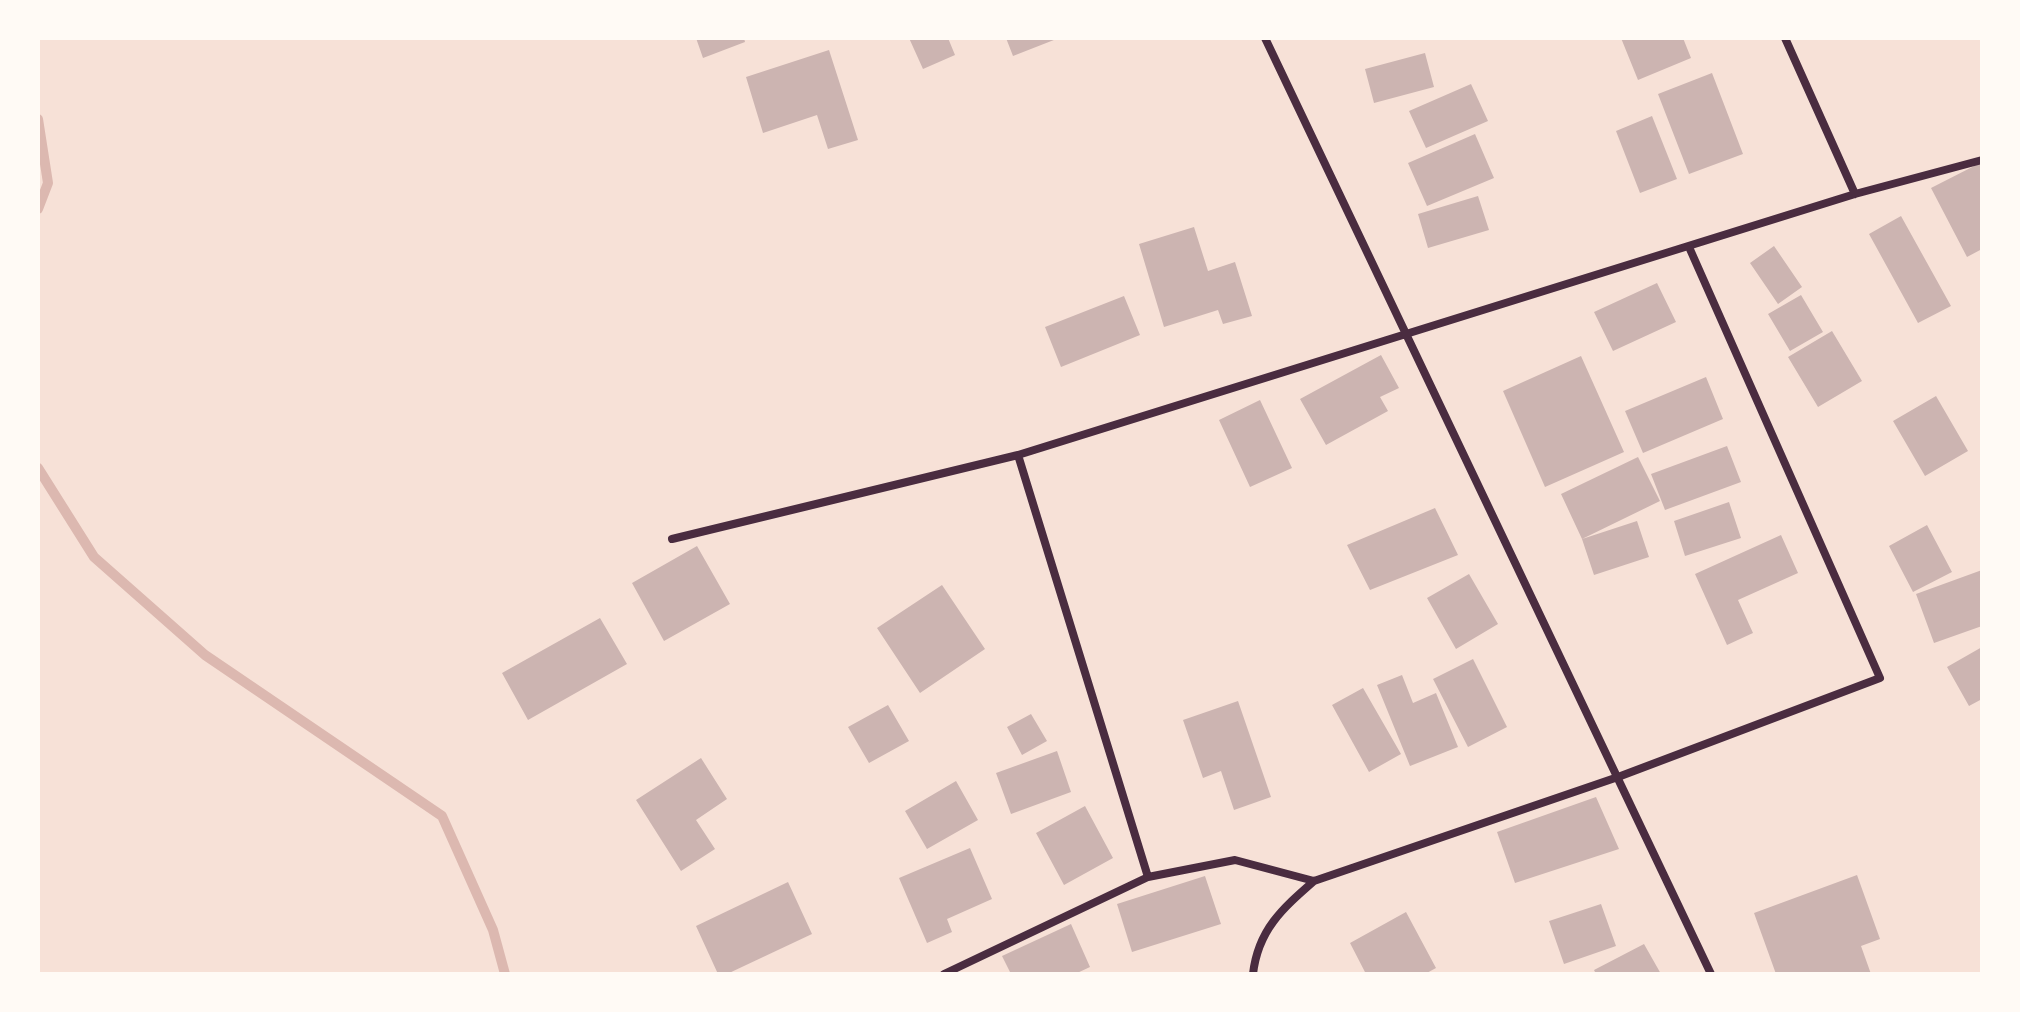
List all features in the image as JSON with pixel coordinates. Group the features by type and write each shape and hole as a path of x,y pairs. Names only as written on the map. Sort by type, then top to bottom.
{"street":[{"path":"1265,38 1711,974"},
{"path":"1785,38 1855,194"},
{"path":"672,539 1018,455 1855,194 1982,160"},
{"path":"1253,974 1255,952 1276,914 1314,881 1618,777 1880,678 1689,247"},
{"path":"1018,455 1148,877"},
{"path":"944,974 1148,877 1235,860 1314,881"}],"building":[{"path":"696,38 744,38 745,42 703,58"},
{"path":"909,38 948,38 955,55 923,69"},
{"path":"1006,38 1059,38 1013,56"},
{"path":"1621,38 1683,38 1691,58 1638,80"},
{"path":"829,50 858,140 828,149 817,115 763,133 746,77"},
{"path":"1425,53 1434,87 1374,103 1365,69"},
{"path":"1712,73 1743,154 1689,174 1658,94"},
{"path":"1471,84 1488,121 1426,148 1409,111"},
{"path":"1652,116 1677,179 1640,193 1616,131"},
{"path":"1475,134 1494,178 1427,206 1408,163"},
{"path":"1982,162 1982,249 1967,257 1931,188"},
{"path":"1478,196 1489,230 1428,248 1418,214"},
{"path":"1901,216 1951,306 1918,323 1869,234"},
{"path":"1194,227 1208,271 1235,262 1252,316 1223,324 1218,310 1164,327 1139,244"},
{"path":"1774,246 1802,287 1778,304 1750,263"},
{"path":"1657,283 1676,322 1613,351 1594,312"},
{"path":"1801,295 1823,332 1790,351 1768,314"},
{"path":"1124,296 1140,335 1061,367 1045,327"},
{"path":"1832,331 1862,381 1818,407 1788,357"},
{"path":"1381,355 1399,388 1380,397 1388,411 1326,445 1300,399"},
{"path":"1581,356 1624,452 1545,487 1503,391"},
{"path":"1706,377 1723,419 1643,453 1625,411"},
{"path":"1936,396 1968,451 1925,476 1893,421"},
{"path":"1260,400 1292,468 1250,487 1219,420"},
{"path":"1727,446 1741,482 1665,510 1651,474"},
{"path":"1638,457 1660,501 1582,539 1561,494"},
{"path":"1729,502 1741,538 1685,556 1674,521"},
{"path":"1435,508 1458,555 1370,590 1347,545"},
{"path":"1637,521 1649,557 1594,575 1582,539"},
{"path":"1927,525 1952,572 1913,592 1889,546"},
{"path":"1781,535 1798,573 1738,600 1753,633 1727,645 1695,574"},
{"path":"697,546 730,604 664,641 632,583"},
{"path":"1982,570 1982,626 1934,643 1916,594"},
{"path":"1469,574 1498,624 1456,649 1427,598"},
{"path":"942,585 985,649 920,693 877,628"},
{"path":"600,618 627,664 528,720 502,673"},
{"path":"1982,647 1982,699 1969,706 1947,667"},
{"path":"1473,659 1507,727 1468,747 1433,679"},
{"path":"1402,675 1413,703 1436,693 1458,747 1410,766 1377,685"},
{"path":"1363,688 1401,754 1369,772 1332,705"},
{"path":"1238,701 1271,797 1234,810 1221,771 1203,778 1183,720"},
{"path":"888,705 909,741 869,763 848,727"},
{"path":"1031,714 1047,741 1022,755 1007,727"},
{"path":"1057,751 1071,792 1011,814 996,773"},
{"path":"701,758 727,799 696,820 715,849 681,871 636,800"},
{"path":"956,781 978,820 927,849 905,811"},
{"path":"1596,797 1619,849 1515,883 1497,832"},
{"path":"1085,806 1113,858 1064,885 1036,833"},
{"path":"970,848 992,899 947,919 952,932 927,943 899,878"},
{"path":"1857,875 1880,939 1861,946 1871,974 1776,974 1754,913"},
{"path":"1205,876 1221,924 1132,952 1117,904"},
{"path":"788,882 812,934 727,974 718,974 696,926"},
{"path":"1601,904 1616,946 1564,964 1549,921"},
{"path":"1406,912 1436,968 1425,974 1366,974 1350,943"},
{"path":"1071,924 1090,967 1075,974 1011,974 1002,956"},
{"path":"1644,944 1661,974 1596,974 1594,970"}],"waterway":[{"path":"38,119 48,183 38,209"},
{"path":"38,468 94,557 205,655 442,816 493,930 505,974"}]}
